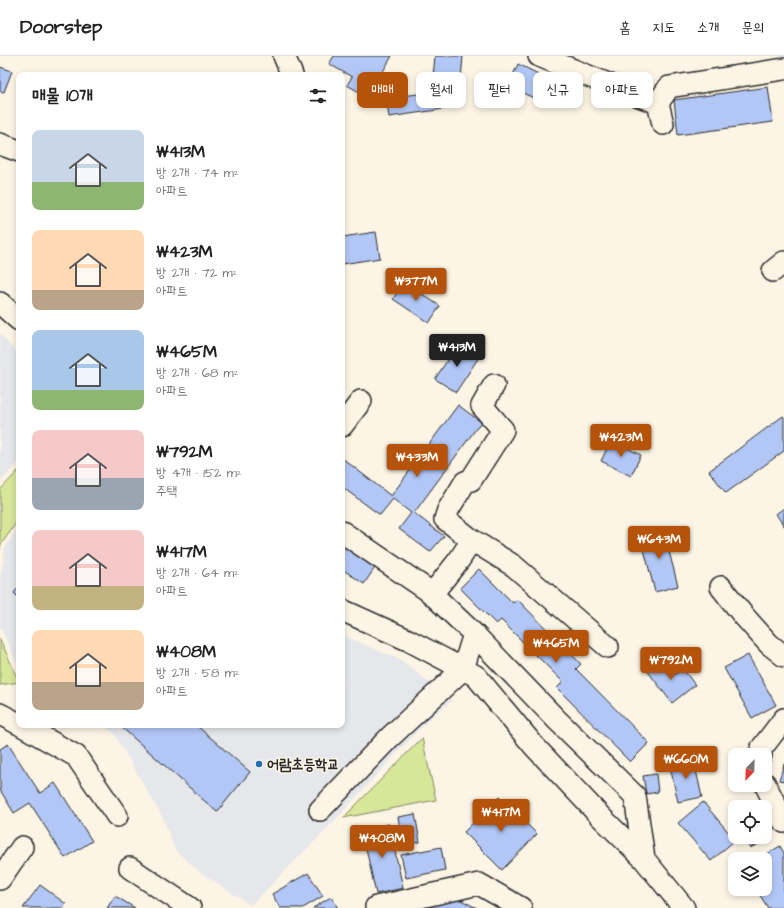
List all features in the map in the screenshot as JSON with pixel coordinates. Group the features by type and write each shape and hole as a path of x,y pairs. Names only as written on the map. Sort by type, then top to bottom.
{"street":[{"path":"284,56 291,72"},
{"path":"539,56 658,103"},
{"path":"663,124 658,103 669,87 784,69"},
{"path":"0,144 16,150"},
{"path":"0,302 16,317"},
{"path":"494,385 482,406 503,430 471,480 464,482 448,510 446,519 472,540 514,566 608,647"},
{"path":"345,422 361,401"},
{"path":"345,534 432,594 474,634 557,720 635,796 644,859"},
{"path":"432,594 459,560 472,540"},
{"path":"721,587 743,615 769,644 784,656"},
{"path":"345,611 408,640 476,676 534,746 600,816 644,859 684,908"},
{"path":"320,810 388,738 463,669 474,634"},
{"path":"0,714 16,722"},
{"path":"761,748 784,719"},
{"path":"27,728 76,756 117,816"},
{"path":"769,792 784,822"},
{"path":"0,879 22,847"},
{"path":"130,868 190,908"},
{"path":"376,907 479,884 520,908"}],"shaded area":[{"path":"0,334 16,352 16,465 0,482"},
{"path":"16,530 16,661 0,626 0,581 5,548"},
{"name":"어람초등학교","path":"345,636 401,660 452,701 432,716 323,833 251,905 202,874 175,850 163,818 113,732 106,728 345,728"}],"green space":[{"path":"16,473 16,523 0,546 0,490"},
{"path":"0,639 16,675 16,682 0,685"},
{"path":"422,738 436,800 343,818"}],"building":[{"path":"334,56 392,56 383,72 357,72 357,91 347,85 352,77 329,64"},
{"path":"435,56 463,56 462,72 433,72"},
{"path":"518,64 534,72 533,72 533,98 525,94 525,72 514,72"},
{"path":"0,67 12,71 4,92 0,91"},
{"path":"768,87 773,122 678,135 674,100"},
{"path":"416,94 416,108 444,109 389,117 388,108 408,108 408,95"},
{"path":"376,232 380,258 345,264 345,237"},
{"path":"404,282 440,306 429,323 393,299"},
{"path":"458,344 479,357 456,392 435,379"},
{"path":"458,405 481,422 414,513 444,536 430,552 399,529 411,513 393,499 380,515 345,489 345,460 391,496"},
{"path":"783,416 784,451 726,493 709,471"},
{"path":"611,440 641,455 631,476 601,461"},
{"path":"784,508 784,526 776,514"},
{"path":"663,528 678,586 655,592 640,534"},
{"path":"345,545 376,566 364,584 345,571"},
{"path":"479,569 513,603 517,599 581,664 576,669 649,743 630,762 557,688 563,682 501,620 496,624 460,588"},
{"path":"748,655 776,705 752,718 724,668"},
{"path":"658,660 671,677 683,669 695,685 672,703 646,669"},
{"path":"122,728 199,728 250,772 217,812"},
{"path":"8,744 40,793 55,783 92,841 65,858 30,803 14,813 0,790 0,749"},
{"path":"693,757 702,797 678,802 669,762"},
{"path":"784,764 784,781 779,780"},
{"path":"656,774 658,792 646,794 643,776"},
{"path":"499,797 537,834 502,870 464,832"},
{"path":"703,802 728,832 728,844 730,844 711,861 678,823"},
{"path":"415,814 420,842 403,845 398,817"},
{"path":"389,824 403,888 376,894 362,830"},
{"path":"749,844 759,844 750,848"},
{"path":"780,846 784,853 784,908 768,908 760,896 772,896 772,852 770,852"},
{"path":"441,847 445,870 406,878 401,855"},
{"path":"308,873 323,896 303,908 280,908 272,894"},
{"path":"40,885 66,904 63,908 23,908"},
{"path":"115,896 135,908 107,908"},
{"path":"331,897 338,908 313,908"},
{"path":"459,899 477,908 422,908"}],"place":[{"name":"어람초등학교","path":"259,764"}]}
